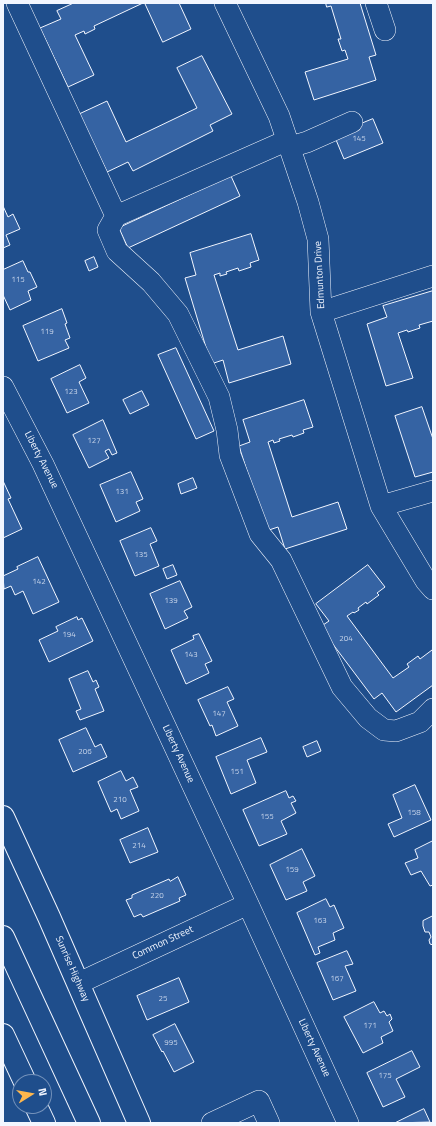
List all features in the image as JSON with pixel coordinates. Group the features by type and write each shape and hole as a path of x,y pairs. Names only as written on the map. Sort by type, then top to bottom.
{"main road":[{"name":"Sunrise Highway","path":"3,816 139,1123"},
{"path":"3,937 90,1123"},
{"path":"3,1035 21,1074"}],"street":[{"path":"17,3 116,216"},
{"name":"Edmunton Drive","path":"225,3 279,116 289,143 318,238 321,312 381,506 426,581 433,588"},
{"path":"376,3 385,30"},
{"path":"352,122 307,142 289,143 116,216 108,230 117,251 151,282 178,314 219,397 227,430 230,455 260,534 281,560 342,687 368,718 384,730 396,731 420,722 433,709"},
{"path":"321,312 433,276"},
{"name":"Liberty Avenue","path":"3,387 43,464 248,904 348,1123"},
{"path":"381,506 433,491"},
{"name":"Common Street","path":"78,983 248,904"},
{"path":"212,1123 259,1101 269,1123"}],"building":[{"path":"74,3 143,3 94,26 95,29 85,34 84,31 75,35 94,75 68,87 40,28 61,19 57,11"},
{"path":"145,3 179,3 191,29 163,42"},
{"path":"326,3 360,3 376,55 369,57 376,80 314,100 305,72 348,59 345,50 342,51 338,39 341,39 331,6 327,7"},
{"path":"202,56 232,114 210,125 213,131 133,171 128,162 107,172 79,114 107,101 126,142 197,108 177,68"},
{"path":"373,119 383,143 344,159 334,135"},
{"path":"231,176 240,196 128,248 119,228"},
{"path":"3,206 8,217 13,214 20,229 6,235 10,245 3,248"},
{"path":"251,234 259,260 250,263 251,267 239,271 238,268 226,272 227,274 220,276 220,273 214,275 238,350 283,336 291,364 229,383 223,360 211,364 185,278 196,275 190,253"},
{"path":"94,257 98,267 89,271 85,261"},
{"path":"23,261 37,287 28,291 31,300 10,310 3,295 3,270"},
{"path":"433,291 433,321 419,325 420,328 408,332 407,330 398,333 413,378 386,386 367,324 387,317 383,306"},
{"path":"62,309 70,338 65,340 69,348 38,361 23,326"},
{"path":"176,348 214,431 196,439 158,355"},
{"path":"80,365 86,378 79,382 89,403 67,413 51,379"},
{"path":"142,391 149,405 130,414 123,400"},
{"path":"304,400 313,427 303,430 304,433 293,437 292,435 279,439 280,441 274,443 273,440 268,442 292,517 338,502 347,529 285,549 278,527 266,531 239,446 250,442 243,420"},
{"path":"422,407 433,439 433,472 415,477 395,416"},
{"path":"103,420 117,453 112,455 109,449 105,451 109,458 89,468 73,435"},
{"path":"131,472 143,499 136,502 140,511 116,522 100,485"},
{"path":"193,478 197,488 181,494 178,484"},
{"path":"4,483 11,498 8,499 22,529 3,538 3,484"},
{"path":"151,528 157,541 150,544 159,566 135,576 120,541"},
{"path":"38,557 59,602 33,614 23,591 15,595 11,586 4,589 3,576 18,569 17,567"},
{"path":"173,565 177,575 167,579 163,569"},
{"path":"368,565 385,587 377,593 379,595 367,604 366,602 358,608 359,610 347,616 393,678 409,667 407,664 418,656 420,659 432,650 433,652 433,685 396,712 382,693 374,699 320,627 329,621 316,604"},
{"path":"180,581 192,607 184,611 188,618 165,629 150,594"},
{"path":"77,617 78,620 82,618 93,641 49,662 39,640 58,631 56,627"},
{"path":"199,634 212,661 205,664 209,673 186,684 171,650 194,639 193,636"},
{"path":"88,671 93,682 96,680 99,687 95,689 104,711 80,720 76,711 81,709 69,679"},
{"path":"228,687 234,699 227,702 238,726 216,736 212,725 210,726 198,700"},
{"path":"86,728 95,747 101,744 107,757 73,772 59,740"},
{"path":"261,738 267,752 247,760 256,783 231,794 216,757"},
{"path":"317,741 321,751 307,757 303,747"},
{"path":"121,771 126,781 133,777 138,787 130,790 139,811 121,819 117,809 111,812 98,782"},
{"path":"415,785 431,820 394,837 388,824 402,818 393,795"},
{"path":"286,791 289,798 293,796 296,801 291,803 296,813 281,821 287,834 259,846 243,810"},
{"path":"148,828 158,852 130,863 120,840"},
{"path":"433,841 433,885 430,886 421,871 411,875 405,863 418,858 415,850"},
{"path":"302,849 315,876 303,882 307,891 286,900 270,865"},
{"path":"178,877 186,895 179,898 180,901 143,917 141,914 134,917 126,900 132,898 132,895 169,879 170,881"},
{"path":"326,899 330,907 334,905 344,928 333,933 335,940 318,947 320,953 315,955 297,913"},
{"path":"433,916 433,945 430,944 429,940 431,937 429,932 425,932 423,921"},
{"path":"347,951 353,964 345,966 356,991 333,1000 317,963"},
{"path":"179,978 189,1002 147,1020 137,996"},
{"path":"374,1002 380,1013 384,1011 387,1016 390,1014 392,1019 389,1022 393,1031 381,1037 383,1043 363,1053 344,1017"},
{"path":"175,1024 194,1062 174,1072 153,1035"},
{"path":"412,1051 420,1067 396,1079 405,1097 383,1107 367,1073"},
{"path":"424,1109 430,1122 395,1123"}]}
